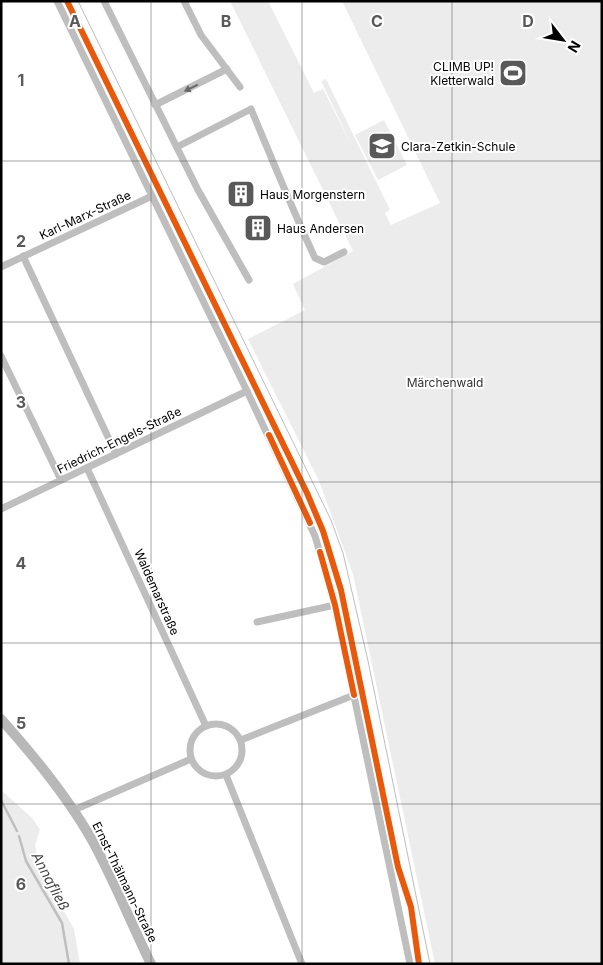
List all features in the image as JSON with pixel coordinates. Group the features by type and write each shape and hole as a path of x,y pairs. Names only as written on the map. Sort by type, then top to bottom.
{"main road":[{"name":"Ernst-Thälmann-Straße","path":"1,718 74,810 92,842 151,964"}],"street":[{"path":"56,1 247,390 312,529 335,605 410,964"},
{"path":"104,1 198,190 249,280"},
{"path":"184,1 200,35 240,87"},
{"path":"155,105 227,69"},
{"path":"177,147 251,109 276,175 315,258 324,262 344,252"},
{"name":"Karl-Marx-Straße","path":"1,267 152,196"},
{"path":"24,256 116,454"},
{"path":"1,356 60,480"},
{"name":"Friedrich-Engels-Straße","path":"1,509 247,390"},
{"name":"Waldemarstraße","path":"87,468 206,726"},
{"path":"257,622 335,605"},
{"path":"241,740 354,695"},
{"path":"224,725 234,731 241,740 242,756 239,764 226,775 218,777 201,773 191,759 190,752 194,736 206,726 224,725"},
{"path":"74,810 191,759"},
{"path":"226,775 302,964"}],"green space":[{"name":"Märchenwald","path":"230,1 268,1 314,93 323,89 352,146 321,81 326,79 390,210 385,213 391,225 440,203 342,1 602,1 602,964 435,964 353,574 319,481 248,339 305,310 293,284 353,251"},
{"path":"384,120 407,165 378,180 355,135"},
{"path":"1,790 33,819 40,830 35,846 40,869 74,929 80,964 1,964"}],"waterway":[{"name":"Annafließ","path":"1,800 17,831"},
{"name":"Annafließ","path":"19,836 26,861 62,923 69,964"}],"tram line":[{"path":"78,1 331,520 343,553 368,661 430,964"}],"cycle path":[{"path":"67,1 307,493 323,531 341,590 398,867 411,907 419,964"},
{"path":"269,435 310,523"},
{"path":"320,552 335,605 354,695"}],"place":[{"name":"CLIMB UP! Kletterwald","path":"513,73"},
{"name":"Clara-Zetkin-Schule","path":"382,146"},
{"name":"Haus Morgenstern","path":"241,194"},
{"name":"Haus Andersen","path":"258,228"}]}
